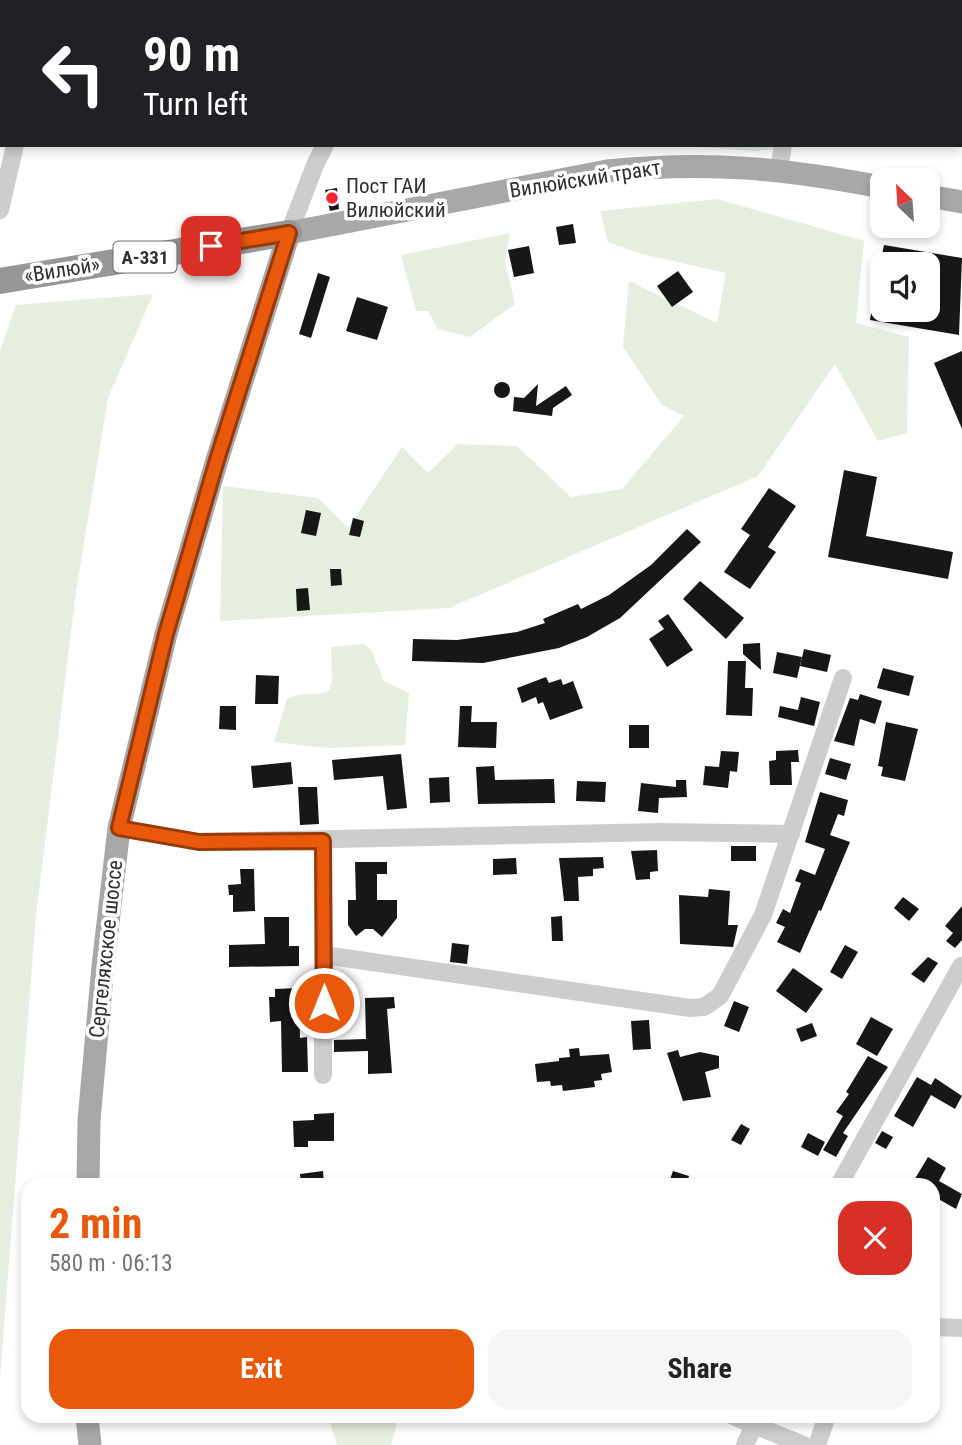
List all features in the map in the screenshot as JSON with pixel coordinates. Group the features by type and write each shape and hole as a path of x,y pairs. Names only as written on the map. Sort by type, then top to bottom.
{"highway":[{"name":"«Вилюй»","path":"0,281 289,233"}],"main road":[{"name":"Вилюйский тракт","path":"289,233 607,171 693,164 779,169 870,185"},
{"path":"940,197 962,202"},
{"name":"Сергеляхское шоссе","path":"88,1178 89,1119 119,828 166,634 217,460 289,233"},
{"path":"88,1423 90,1445"}],"street":[{"path":"0,210 15,147"},
{"path":"310,147 314,165"},
{"path":"289,233 314,165 324,147"},
{"path":"779,169 783,147"},
{"path":"324,955 690,1008 704,1007 720,996 763,915 842,677"},
{"path":"119,828 199,842 660,832 791,834"},
{"path":"323,841 323,1075"},
{"path":"843,1178 961,966"},
{"path":"940,1327 962,1328"},
{"path":"749,1423 804,1445"},
{"path":"817,1445 825,1423"},
{"path":"745,1445 754,1425"}],"green space":[{"path":"702,147 799,147 755,151"},
{"path":"717,199 864,241 856,323 909,337 907,433 878,441 835,364 758,476 449,608 220,621 223,486 318,498 348,528 402,447 428,473 458,444 517,446 571,497 622,489 684,416 662,405 623,347 629,281 717,323 726,273 638,253 608,242 600,211"},
{"path":"510,233 505,261 515,304 470,337 438,329 428,311 416,311 401,255"},
{"path":"153,294 108,398 76,592 36,915 0,1379 0,351 16,305"},
{"path":"365,644 372,652 384,681 409,693 405,745 327,748 274,742 287,699 329,691 332,681 331,647"},
{"path":"330,1423 397,1423 391,1445 337,1445"}],"building":[{"name":"Пост ГАИ Вилюйский","path":"337,188 339,209 330,211 325,190"},
{"path":"573,224 576,243 559,245 556,227"},
{"path":"884,245 926,252 883,252"},
{"path":"529,246 534,273 514,277 508,250"},
{"path":"940,254 962,258 959,335 882,322 940,322"},
{"path":"678,271 693,292 672,307 657,286"},
{"path":"318,273 330,277 311,338 299,334"},
{"path":"357,297 388,307 377,340 346,331"},
{"path":"962,351 962,429 934,363"},
{"path":"502,382 508,384 508,396 502,398 496,396 494,390 496,384"},
{"path":"538,384 536,406 566,386 572,395 553,408 552,416 513,411 514,397 524,398"},
{"path":"844,470 877,477 866,536 953,552 948,579 828,557"},
{"path":"769,488 796,506 768,547 776,552 750,589 724,572 750,535 741,529"},
{"path":"306,510 321,513 316,536 301,533"},
{"path":"353,518 364,521 360,537 349,535"},
{"path":"687,529 701,542 620,618 587,637 559,648 483,663 412,661 413,639 457,640 517,632 545,623 543,619 578,604 581,609 609,595 651,565"},
{"path":"330,569 341,569 342,585 331,586"},
{"path":"700,581 744,618 726,639 683,599"},
{"path":"308,588 310,610 297,611 296,589"},
{"path":"668,614 693,650 667,667 649,639 664,629 658,621"},
{"path":"760,643 761,670 743,654 743,644"},
{"path":"804,649 831,655 827,672 800,666"},
{"path":"777,652 802,657 797,678 773,673"},
{"path":"728,661 746,661 745,688 753,688 752,716 726,715"},
{"path":"883,668 914,676 909,696 877,688"},
{"path":"256,675 279,676 278,704 255,704"},
{"path":"546,677 549,683 561,679 563,685 573,681 583,708 550,720 543,702 538,704 536,697 522,703 517,688"},
{"path":"860,694 882,701 875,724 860,719 854,746 834,741 850,698 858,700"},
{"path":"801,697 820,702 814,726 778,717 780,706 798,710"},
{"path":"220,706 236,706 236,730 219,729"},
{"path":"460,706 472,706 471,722 497,722 496,748 458,747"},
{"path":"886,722 918,729 905,781 881,776 883,767 878,766"},
{"path":"629,725 649,725 649,748 629,748"},
{"path":"798,750 799,762 791,762 792,785 770,785 769,761 776,760 776,751"},
{"path":"721,751 739,752 737,772 730,771 728,788 703,785 705,766 719,767"},
{"path":"401,754 407,808 387,810 383,776 334,780 332,760"},
{"path":"830,758 851,764 846,780 825,774"},
{"path":"291,762 293,784 253,788 251,766"},
{"path":"494,766 495,780 554,779 555,803 478,804 476,767"},
{"path":"449,777 450,802 430,803 429,778"},
{"path":"676,780 686,780 687,797 659,798 658,813 638,811 641,783 676,787"},
{"path":"577,781 606,782 605,802 576,801"},
{"path":"298,787 317,787 319,824 300,825"},
{"path":"820,792 848,800 844,816 838,814 830,835 850,842 800,953 777,942 785,927 776,923 783,909 790,913 801,883 795,881 800,869 815,875 825,849 805,842"},
{"path":"731,846 756,846 756,861 731,861"},
{"path":"657,850 658,871 650,872 650,879 636,880 631,851"},
{"path":"603,857 604,868 593,869 593,876 578,877 579,901 564,901 559,858"},
{"path":"516,858 517,874 493,875 493,859"},
{"path":"355,862 387,862 387,874 377,874 377,900 397,900 397,918 382,937 373,929 365,929 356,936 348,925 348,900 356,900"},
{"path":"240,869 254,869 255,911 233,912 233,895 229,895 228,885 241,884"},
{"path":"709,889 730,891 728,925 738,925 733,947 680,944 679,895 708,897"},
{"path":"903,897 919,909 909,921 894,908"},
{"path":"962,906 962,940 955,948 946,941 953,933 945,926"},
{"path":"562,916 563,941 552,941 551,917"},
{"path":"264,917 289,917 289,946 299,946 299,966 229,967 229,945 265,944"},
{"path":"452,943 469,945 467,964 450,962"},
{"path":"845,945 858,952 842,979 830,972"},
{"path":"928,957 938,963 924,983 911,974"},
{"path":"793,968 823,989 806,1013 776,991"},
{"path":"299,988 300,1038 307,1037 308,1072 282,1072 281,1021 270,1022 269,997 275,997 275,989"},
{"path":"394,997 395,1008 387,1009 392,1073 368,1074 368,1051 334,1052 334,1040 366,1039 365,998"},
{"path":"734,1001 749,1007 739,1032 724,1026"},
{"path":"871,1017 893,1029 877,1056 856,1044"},
{"path":"649,1020 651,1049 633,1050 631,1021"},
{"path":"812,1023 817,1036 801,1042 796,1029"},
{"path":"579,1048 580,1056 609,1054 612,1072 601,1074 602,1080 594,1081 595,1087 563,1091 562,1085 551,1086 550,1081 537,1082 535,1064 570,1057 569,1049"},
{"path":"678,1050 680,1057 700,1052 719,1056 719,1068 705,1072 711,1097 683,1101 667,1053"},
{"path":"868,1056 888,1067 843,1133 848,1136 836,1157 823,1150 843,1116 836,1112 849,1094 846,1092"},
{"path":"917,1077 931,1085 935,1078 962,1096 955,1109 931,1095 913,1127 894,1116"},
{"path":"334,1113 334,1141 308,1141 308,1147 294,1147 293,1121 314,1120 314,1114"},
{"path":"741,1124 750,1129 741,1145 731,1140"},
{"path":"882,1131 893,1137 886,1149 875,1143"},
{"path":"808,1133 825,1142 818,1156 801,1147"},
{"path":"928,1157 946,1168 940,1179 915,1178"},
{"path":"323,1171 324,1178 300,1178 300,1174"},
{"path":"673,1171 689,1176 688,1178 670,1178"},
{"path":"940,1182 962,1194 956,1209 940,1200"}],"place":[{"name":"Пост ГАИ Вилюйский","path":"332,198"}],"route":[{"path":"211,246 289,233 217,460 166,634 119,828 199,842 323,841 324,1003"}]}
